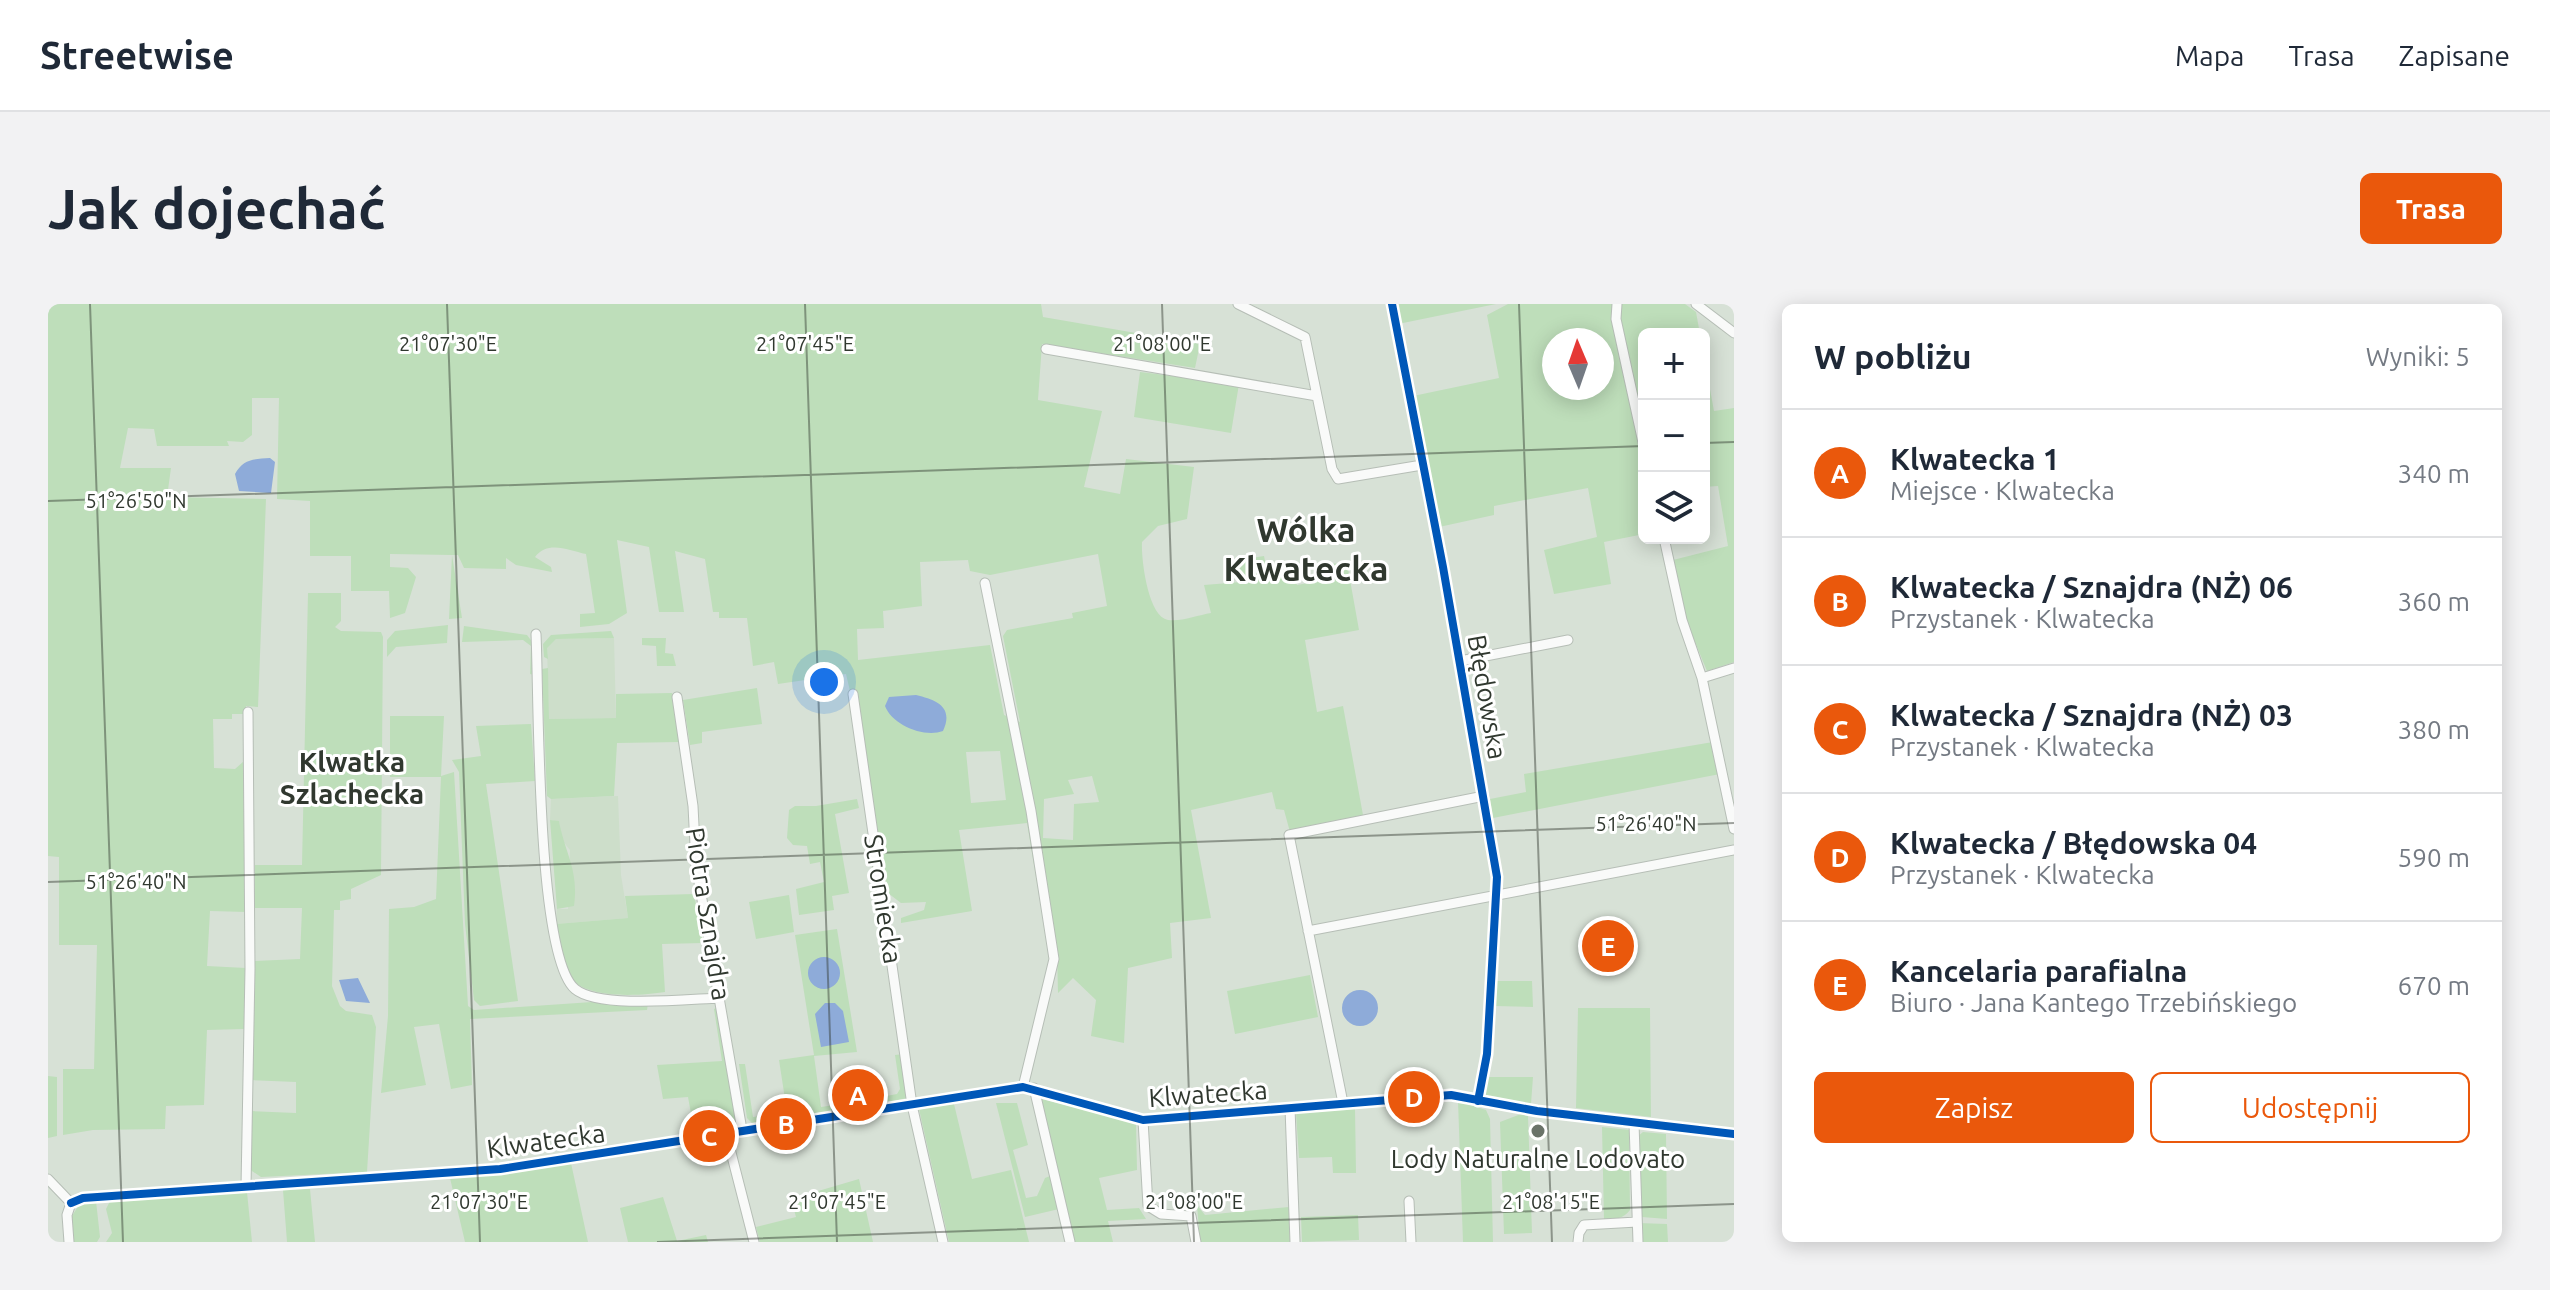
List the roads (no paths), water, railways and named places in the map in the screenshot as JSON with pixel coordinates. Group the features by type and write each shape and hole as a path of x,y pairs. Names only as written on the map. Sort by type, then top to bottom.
{"street":[{"path":"1238,304 1302,333 1332,469 1338,479 1422,465"},
{"name":"Błędowska","path":"1392,304 1460,661 1497,877 1487,1054 1478,1101"},
{"path":"1617,304 1616,319 1638,420"},
{"path":"1696,304 1734,333"},
{"path":"1046,349 1317,396"},
{"path":"1665,544 1682,620 1702,678 1734,829"},
{"path":"985,583 1031,811 1054,959 1028,1087 1070,1242"},
{"path":"536,634 549,912 561,968 577,990 603,998 720,998"},
{"path":"1460,661 1568,640"},
{"path":"1702,678 1734,668"},
{"name":"Stromiecka","path":"853,694 912,1105 943,1242"},
{"name":"Piotra Sznajdra","path":"677,697 693,806 696,865 742,1130"},
{"path":"246,1187 250,969 248,712"},
{"path":"1343,1103 1289,835 1484,796"},
{"path":"1308,931 1734,850"},
{"name":"Klwatecka","path":"71,1203 83,1198 500,1169 1028,1087 1115,1115 1143,1120 1451,1095 1634,1123 1734,1134"},
{"path":"1290,1108 1295,1242"},
{"path":"1143,1120 1148,1206 1161,1214 1191,1216 1196,1242"},
{"path":"1634,1123 1638,1242"},
{"path":"726,1133 754,1242"},
{"path":"48,1179 71,1203 67,1215 69,1242"},
{"path":"1409,1201 1411,1242"},
{"path":"1578,1242 1584,1225 1637,1222"}],"water":[{"path":"270,458 275,462 271,493 239,491 235,474 242,465"},
{"path":"916,695 937,702 945,710 943,731 927,733 910,728 894,719 885,706 889,697"},
{"path":"824,957 835,962 840,973 835,984 824,989 813,984 808,973 813,962"},
{"path":"358,978 370,1003 346,1001 339,980"},
{"path":"1360,990 1373,995 1378,1008 1373,1021 1360,1026 1347,1021 1342,1008 1347,995"},
{"path":"825,1003 835,1003 843,1011 849,1042 821,1047 815,1014"}],"place":[{"name":"Kancelaria parafialna","path":"1608,946"},
{"name":"Klwatecka 1","path":"858,1095"},
{"name":"Klwatecka / Błędowska 04","path":"1414,1097"},
{"name":"Klwatecka / Sznajdra (NŻ) 06","path":"786,1124"},
{"name":"Lody Naturalne Lodovato","path":"1538,1131"},
{"name":"Klwatecka / Sznajdra (NŻ) 03","path":"709,1136"}],"district":[{"name":"Wólka Klwatecka","path":"1306,550"},
{"name":"Klwatka Szlachecka","path":"352,778"}]}
